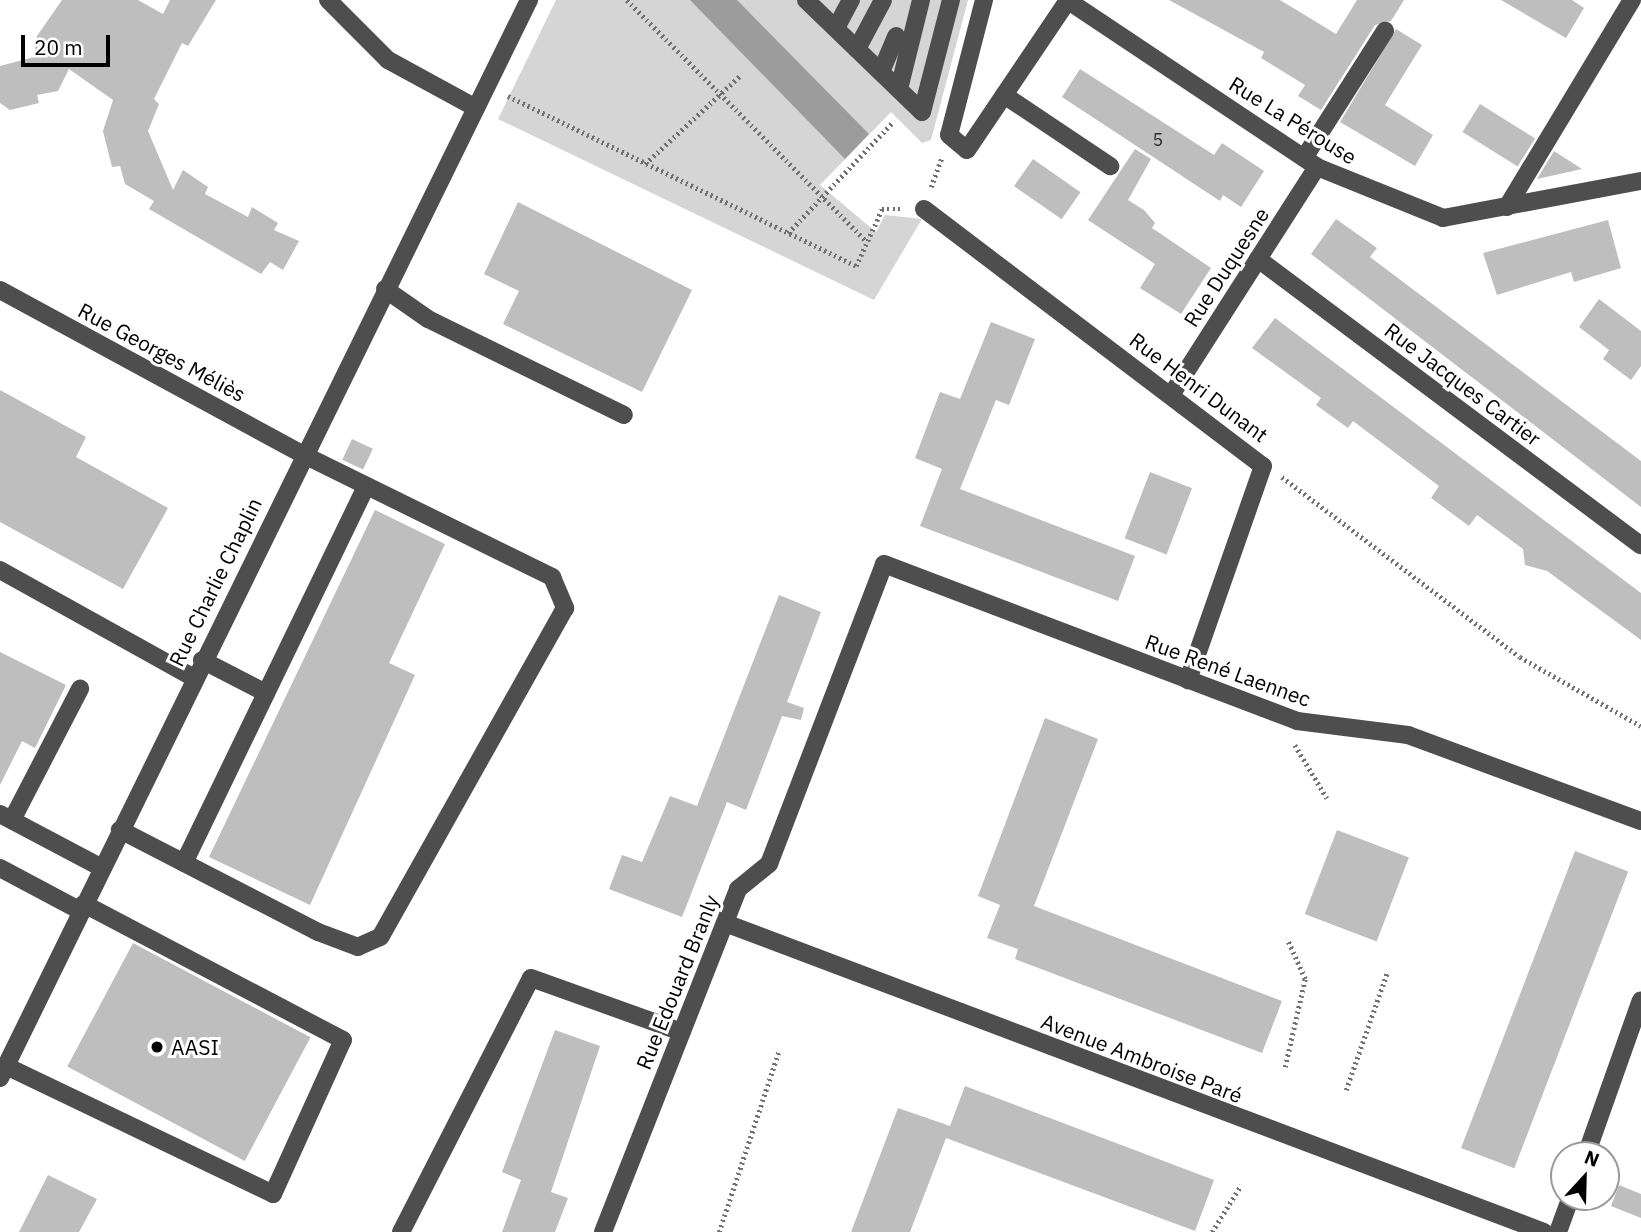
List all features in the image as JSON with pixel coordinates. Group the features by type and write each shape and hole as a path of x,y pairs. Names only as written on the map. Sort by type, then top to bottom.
{"street":[{"path":"328,0 388,60 476,108"},
{"name":"Rue Charlie Chaplin","path":"3,1072 302,454 529,0"},
{"path":"836,29 851,0"},
{"path":"857,49 883,0"},
{"path":"898,89 921,0"},
{"path":"813,2 836,29 922,112 951,0"},
{"path":"984,0 949,135 967,149 1067,0"},
{"name":"Rue La Pérouse","path":"1067,0 1311,162 1443,218 1641,181"},
{"path":"1507,207 1632,0"},
{"name":"Rue Duquesne","path":"1173,392 1258,259 1385,31"},
{"path":"881,72 896,36"},
{"path":"1004,95 1110,166"},
{"name":"Rue Henri Dunant","path":"924,209 1173,392 1263,466 1188,680"},
{"name":"Rue Jacques Cartier","path":"1258,259 1641,545"},
{"path":"385,289 428,319 624,415"},
{"name":"Rue Georges Méliès","path":"0,290 302,454 552,577 565,608 380,937 358,947 318,932 184,863"},
{"path":"120,830 184,863 366,486"},
{"name":"Rue René Laennec","path":"884,564 1297,721 1408,735 1641,821"},
{"name":"Rue Edouard Branly","path":"603,1232 738,889 769,864 884,564"},
{"path":"0,570 194,678"},
{"path":"202,660 266,693"},
{"path":"80,689 6,817 102,868"},
{"path":"0,868 343,1040 273,1194 3,1072"},
{"name":"Avenue Ambroise Paré","path":"725,923 1544,1232"},
{"path":"401,1232 531,978 682,1032"},
{"path":"1591,1141 1641,1000"},
{"path":"1558,1232 1566,1211"}],"path":[{"path":"627,0 867,242"},
{"path":"645,164 742,74"},
{"path":"487,85 856,266 882,209 924,209 949,135"},
{"path":"788,233 894,121"},
{"path":"1263,466 1520,657 1641,726"},
{"path":"1290,736 1327,798"},
{"path":"1285,1067 1305,979 1287,939"},
{"path":"1346,1090 1387,973"},
{"path":"719,1232 741,1150 779,1051"},
{"path":"1212,1232 1241,1185"}],"shaded area":[{"path":"556,0 968,0 931,140 922,143 891,112 820,185 876,232 885,215 922,219 874,300 498,119"},
{"path":"690,0 737,0 869,134 845,159"}],"building":[{"path":"62,0 138,0 163,14 170,0 216,0 188,46 182,43 154,99 159,104 148,131 173,190 183,170 208,187 205,194 248,217 252,207 278,223 274,230 299,241 283,270 270,262 261,274 149,209 154,201 125,184 120,166 112,167 103,131 113,100 69,69 58,91 37,95 39,103 10,110 0,103 0,66 34,57 37,36"},
{"path":"1169,0 1280,0 1336,34 1357,0 1404,0 1391,21 1375,25 1321,110 1298,96 1305,85 1261,58 1264,52"},
{"path":"1501,0 1572,0 1584,8 1566,38"},
{"path":"1396,29 1422,45 1385,105 1433,135 1415,166 1340,122"},
{"path":"1080,69 1214,155 1222,143 1264,171 1241,207 1223,195 1220,201 1062,97"},
{"path":"1480,104 1535,138 1518,166 1463,132"},
{"path":"1135,149 1151,159 1128,200 1144,210 1155,223 1152,228 1211,268 1181,314 1140,288 1155,264 1088,220"},
{"path":"1554,151 1582,169 1537,179"},
{"path":"1033,159 1081,192 1062,219 1014,186"},
{"path":"518,202 692,290 642,392 503,324 519,291 484,274"},
{"path":"1336,219 1377,248 1370,257 1641,461 1641,507 1311,254"},
{"path":"1608,220 1621,268 1574,282 1571,272 1497,295 1483,253"},
{"path":"1599,299 1641,331 1641,366 1631,380 1603,359 1609,350 1579,327"},
{"path":"1275,318 1641,593 1641,640 1547,571 1525,565 1523,549 1477,515 1469,526 1431,498 1439,486 1353,421 1348,428 1316,405 1321,398 1252,348"},
{"path":"991,322 1035,339 1009,405 996,400 960,489 1135,556 1118,601 920,526 942,469 915,458 940,392 960,399"},
{"path":"0,390 86,437 76,457 168,508 123,589 0,522"},
{"path":"352,439 373,449 363,470 342,460"},
{"path":"1150,472 1192,488 1167,554 1125,538"},
{"path":"375,510 445,544 389,663 415,675 310,905 209,857"},
{"path":"779,595 821,612 787,702 804,708 801,720 782,716 746,810 727,802 682,917 609,889 622,855 642,862 670,796 697,806"},
{"path":"0,652 66,685 35,748 22,741 0,785"},
{"path":"1045,718 1098,739 1034,906 1282,1001 1262,1053 1015,959 1018,949 987,938 1000,905 978,896"},
{"path":"1337,830 1409,858 1377,942 1305,914"},
{"path":"1575,851 1628,871 1514,1168 1461,1148"},
{"path":"133,943 310,1037 245,1161 67,1067"},
{"path":"555,1030 600,1046 551,1192 568,1198 555,1232 502,1232 521,1180 502,1172"},
{"path":"965,1086 1214,1180 1195,1231 946,1138 910,1232 851,1232 898,1108 950,1126"},
{"path":"48,1175 97,1199 79,1232 19,1232"},
{"path":"1620,1185 1641,1194 1641,1218 1620,1210"}],"place":[{"name":"AASI","path":"157,1047"}]}
